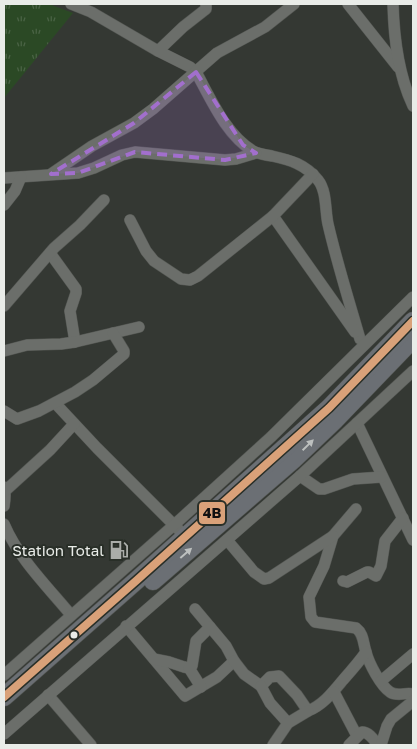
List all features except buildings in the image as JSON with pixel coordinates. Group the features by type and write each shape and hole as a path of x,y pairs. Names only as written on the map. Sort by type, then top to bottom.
{"highway":[{"path":"4,697 60,636 180,531 290,459 329,408 413,321"},
{"path":"4,711 335,420 413,339"}],"street":[{"path":"71,4 92,8 158,51 190,66 196,72 221,117 232,133 243,144 256,153 296,162 313,174 320,182 328,224 362,342"},
{"path":"158,51 206,8 206,4"},
{"path":"51,174 92,146 134,123 153,109 216,53 264,27 294,4"},
{"path":"348,4 399,68"},
{"path":"393,4 394,32 399,68 413,106"},
{"path":"4,178 78,173 122,155 135,152 225,160 256,153"},
{"path":"130,220 146,251 154,261 181,279 190,280 198,276 273,216 313,174"},
{"path":"4,205 15,191 21,177"},
{"path":"4,306 50,253 104,200"},
{"path":"273,216 362,342"},
{"path":"50,253 76,289 70,311 75,342"},
{"path":"4,734 227,540 290,459 362,342 413,297"},
{"path":"4,351 27,345 75,342 139,327"},
{"path":"4,411 14,418 21,418 55,403 93,380 124,354 124,350 113,333"},
{"path":"290,459 357,422 413,371"},
{"path":"4,674 60,636 72,615 180,531 102,454 55,403"},
{"path":"357,422 413,540"},
{"path":"4,506 5,489 50,450 74,424"},
{"path":"290,459 320,489 353,479 382,477"},
{"path":"227,540 254,572 264,579 269,578 333,536 356,509"},
{"path":"343,582 347,582 366,572 376,576 381,566 385,541 403,518"},
{"path":"4,524 8,535 24,559 72,615"},
{"path":"333,536 324,566 309,597 311,617 315,622 356,628 360,631 366,652 381,681 391,693 413,694"},
{"path":"195,609 226,646 244,674 261,686 270,703 288,724"},
{"path":"126,626 185,696 217,677 234,661"},
{"path":"188,668 192,666 194,661 196,642 210,627"},
{"path":"273,745 288,724 319,705 334,692 366,652"},
{"path":"381,681 413,654"},
{"path":"154,659 188,668 201,688"},
{"path":"261,686 270,677 279,676 297,695 308,711"},
{"path":"334,692 357,736"},
{"path":"48,694 91,745"},
{"path":"349,745 362,732 365,732 379,745 391,719 413,701"}],"highlighted area":[{"path":"196,72 243,145 256,153 225,160 135,152 78,173 51,174 134,123"}],"green space":[{"path":"4,4 49,4 73,13 4,98"}],"transit line":[{"name":"4B","path":"4,697 329,408 413,321"}],"place":[{"name":"Station Total","path":"119,550"}]}
